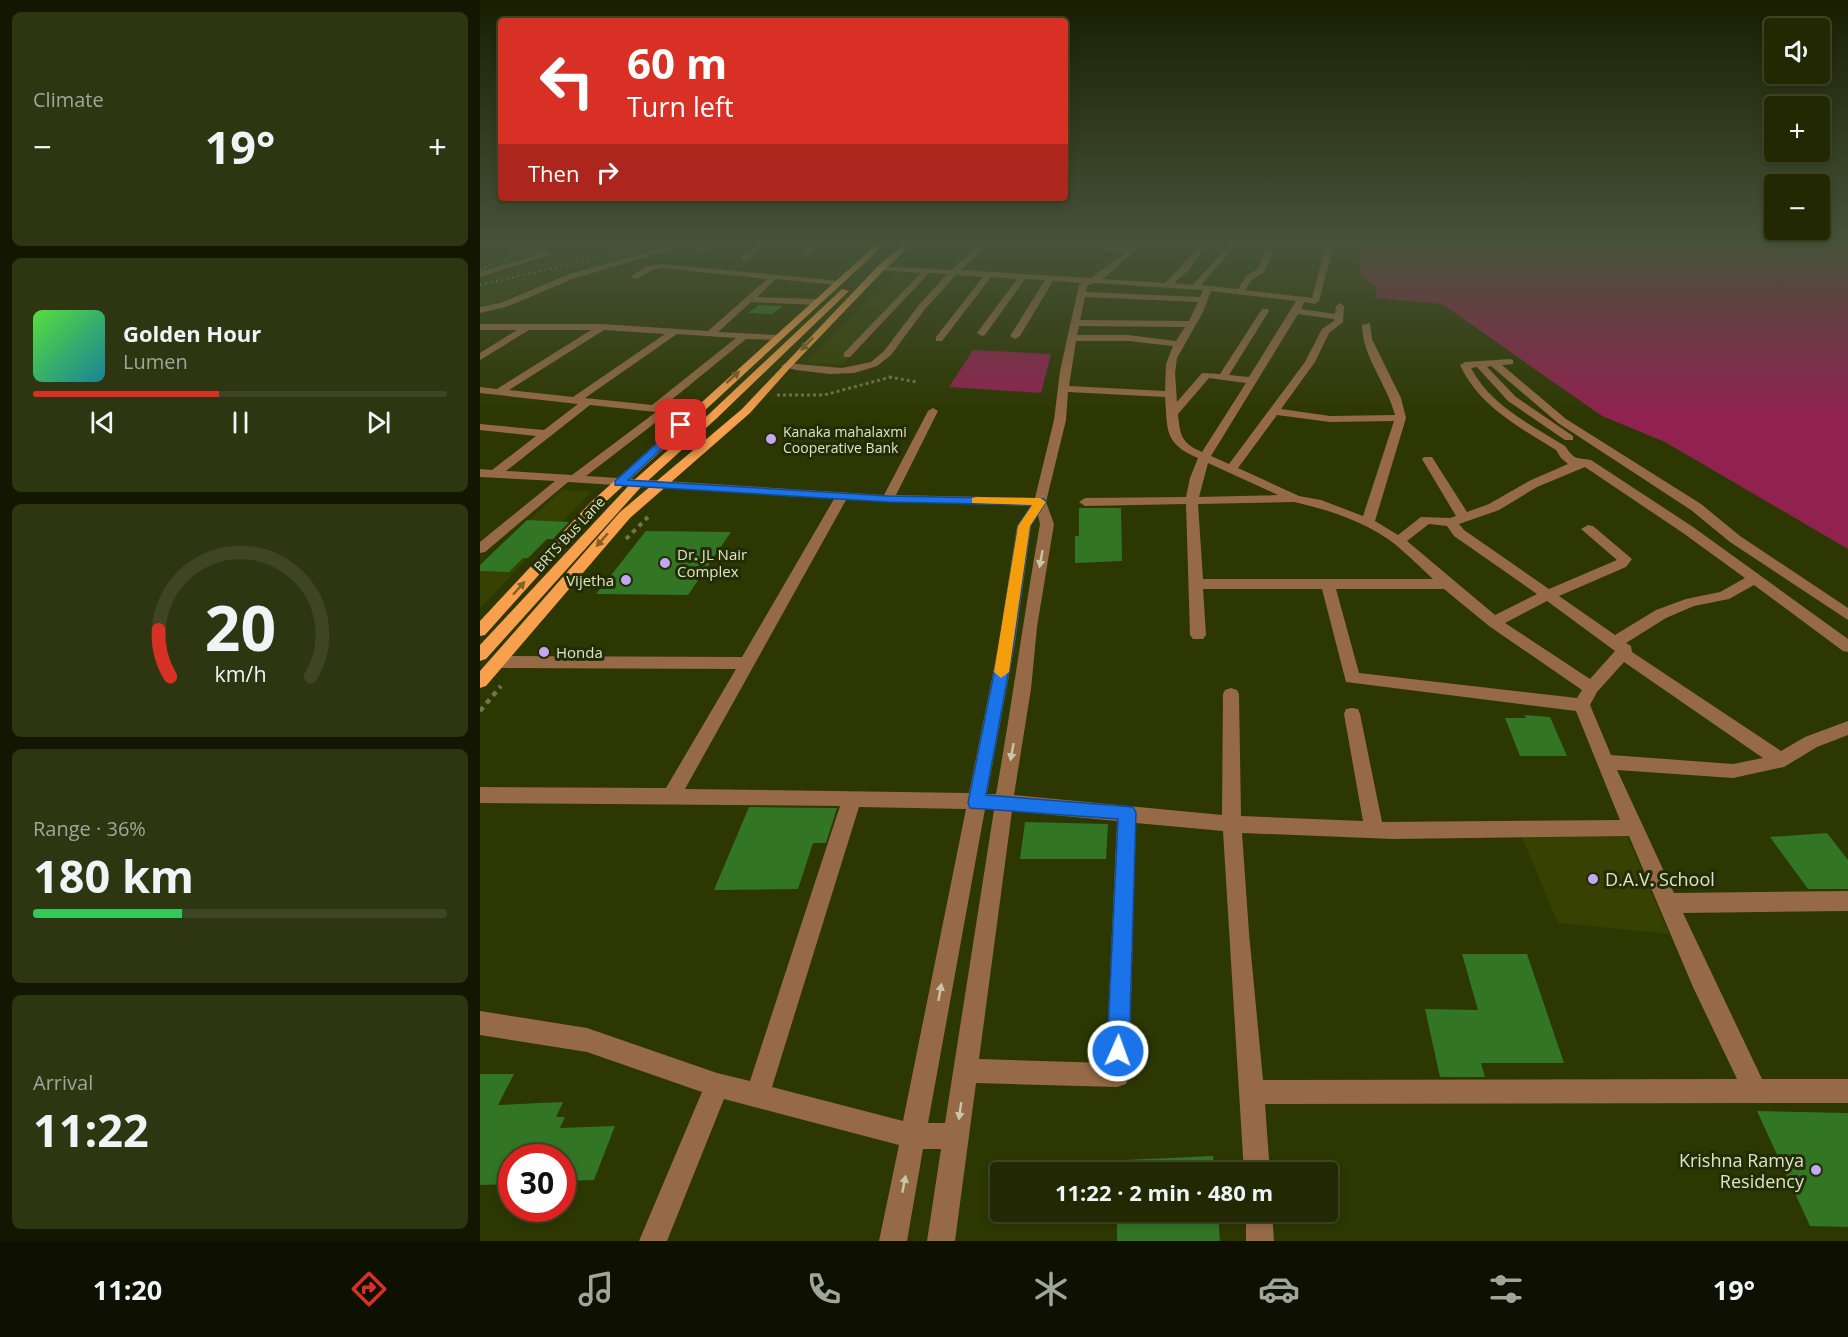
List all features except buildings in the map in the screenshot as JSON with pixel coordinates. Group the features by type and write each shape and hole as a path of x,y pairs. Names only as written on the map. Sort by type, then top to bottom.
{"main road":[{"path":"480,631 594,506 817,302"},
{"name":"BRTS Bus Lane","path":"480,654 637,484 691,438 835,302"},
{"path":"480,682 625,515 746,411 848,302"}],"street":[{"path":"480,310 510,302"},
{"path":"710,334 745,302"},
{"path":"847,355 898,302"},
{"path":"786,366 807,370 835,370 874,364 929,302"},
{"path":"939,339 967,302"},
{"path":"982,333 1004,302"},
{"path":"1015,336 1036,302"},
{"path":"893,1241 1007,643 1024,526 1040,502 1060,420 1063,389 1079,302"},
{"path":"1202,302 1197,316 1190,324 1171,362 1170,394 1174,412 1174,435 1188,450 1296,499"},
{"path":"1198,635 1192,501 1196,478 1204,457 1300,302"},
{"path":"1223,377 1265,311"},
{"path":"1231,469 1310,362 1325,331 1338,322 1340,311 1296,311"},
{"path":"1075,323 1190,324"},
{"path":"1367,325 1367,339 1396,398 1401,418 1368,522"},
{"path":"480,327 602,327 777,338"},
{"path":"497,393 602,327"},
{"path":"480,357 526,328"},
{"path":"486,476 546,434 580,402 674,332"},
{"path":"480,549 660,409 744,336"},
{"path":"1072,338 1128,338 1180,344"},
{"path":"1510,362 1467,364 1466,368 1486,396 1498,407 1564,450 1566,458 1577,465"},
{"path":"1493,363 1547,410 1696,507 1735,539 1848,615"},
{"path":"1479,364 1512,399 1569,438"},
{"path":"1174,412 1206,375 1253,381"},
{"path":"1063,389 1170,394"},
{"path":"480,390 694,413"},
{"path":"888,499 933,411"},
{"path":"1274,411 1330,419 1401,418"},
{"path":"480,427 546,434"},
{"path":"1552,442 1583,435"},
{"path":"1428,459 1457,520 1459,533 1780,760"},
{"path":"1399,541 1426,520 1457,520 1494,507 1533,484 1587,463 1688,530 1754,579 1845,641"},
{"path":"486,476 888,499 1040,502"},
{"path":"671,796 842,496"},
{"path":"1085,502 1296,499 1317,503 1368,522 1399,541 1447,584 1587,696 1605,762 1623,807 1635,828 1701,979 1756,1092"},
{"path":"941,1241 1004,802 1047,524 1040,502"},
{"path":"1494,622 1548,594 1621,564 1625,559 1588,529"},
{"path":"1587,696 1619,648 1661,614 1691,602 1724,596 1754,579"},
{"path":"1196,584 1447,584"},
{"path":"1328,584 1352,678 1587,696"},
{"path":"498,662 747,663"},
{"path":"1231,694 1232,824 1238,933 1256,1162"},
{"path":"1352,714 1374,830"},
{"path":"1605,762 1733,771 1780,760 1811,742 1848,728"},
{"path":"480,795 1004,802 1232,824 1374,830 1635,828"},
{"path":"757,1096 852,799"},
{"path":"965,1071 1117,1075 1127,813"},
{"path":"1668,903 1848,901"},
{"path":"480,1023 587,1040 717,1085 913,1136 956,1136"},
{"path":"653,1241 717,1085"},
{"path":"1252,1092 1848,1091"},
{"path":"1259,1222 1260,1241"}],"path":[{"path":"771,398 777,395 824,395 891,377"}],"shaded area":[{"path":"480,302 499,302 480,310"},
{"path":"866,302 902,302 843,364 806,363"},
{"path":"1419,302 1848,302 1848,549 1665,442 1602,416 1442,304"},
{"path":"973,350 1051,354 1041,393 949,387"},
{"path":"562,490 592,491 480,608 480,565"},
{"name":"D.A.V. School","path":"1521,835 1627,836 1669,934 1558,923"}],"slow traffic":[{"path":"976,501 1040,502 1024,526 1001,672"}],"place":[{"name":"Kanaka mahalaxmi Cooperative Bank","path":"771,439"},
{"name":"Dr. JL Nair Complex","path":"665,563"},
{"name":"Vijetha","path":"626,580"},
{"name":"Honda","path":"544,652"},
{"name":"D.A.V. School","path":"1593,879"},
{"name":"Krishna Ramya Residency","path":"1816,1170"}],"route":[{"path":"681,425 619,483 888,499 1040,502 1024,526 1007,643 976,803 1004,802 1127,813 1118,1051"}]}
